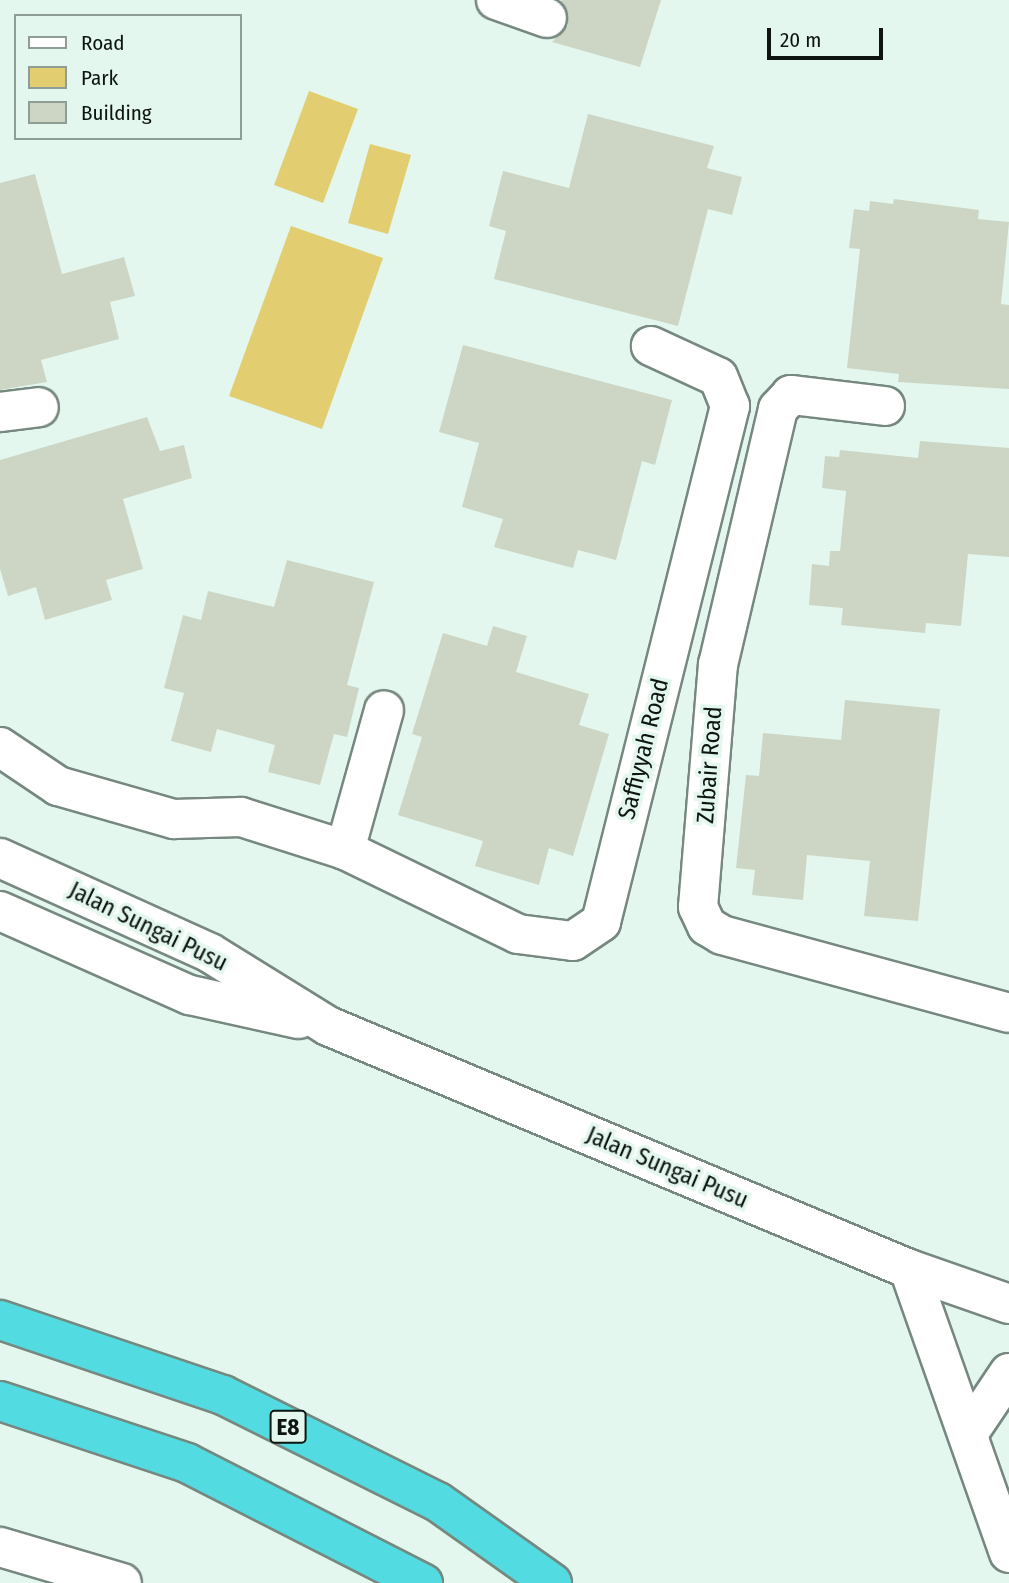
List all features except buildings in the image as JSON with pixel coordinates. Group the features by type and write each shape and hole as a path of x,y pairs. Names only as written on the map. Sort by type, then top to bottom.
{"highway":[{"name":"E8","path":"0,1320 223,1395 438,1503 552,1583"},
{"path":"0,1401 187,1463 423,1583"}],"street":[{"path":"496,0 547,18"},
{"name":"Saffiyyah Road","path":"0,747 58,786 174,819 241,817 345,850 518,934 573,942 601,922 730,407 718,377 651,346"},
{"name":"Zubair Road","path":"884,405 791,395 778,409 718,664 698,907 707,926 722,935 1009,1013"},
{"path":"0,412 39,407"},
{"path":"345,850 384,710"},
{"name":"Jalan Sungai Pusu","path":"0,858 210,953 328,1026 909,1269 1009,1304"},
{"name":"Jalan Sungai Pusu","path":"0,911 190,995 328,1026"},
{"path":"909,1269 970,1431 1009,1553"},
{"path":"970,1431 1009,1373"},
{"path":"0,1547 122,1583"}],"green space":[{"path":"309,91 358,109 323,203 274,185"},
{"path":"370,144 411,155 388,234 348,223"},
{"path":"291,226 383,258 322,429 229,396"}]}
